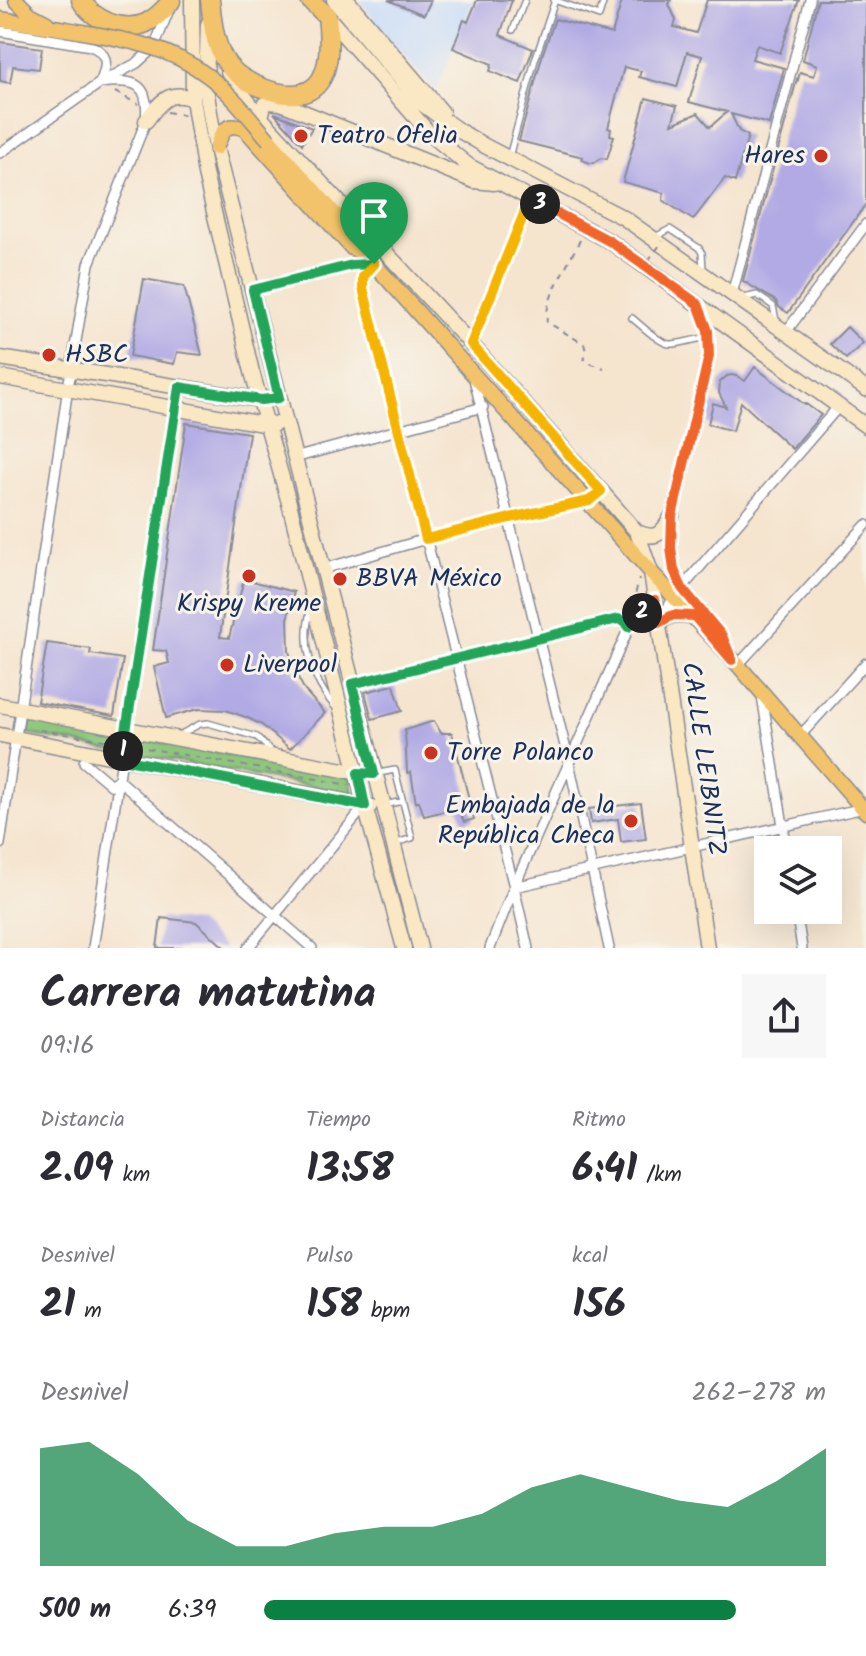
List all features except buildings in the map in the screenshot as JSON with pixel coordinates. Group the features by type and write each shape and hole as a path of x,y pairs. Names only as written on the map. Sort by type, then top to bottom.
{"highway":[{"path":"81,0 87,10 96,16 127,26 140,25 152,19 171,1"},
{"path":"209,0 216,40 223,58 238,74 258,86 285,94 306,92 316,86 325,72 330,44 330,8 311,1"}],"main road":[{"path":"16,0 35,17 66,29"},
{"path":"192,0 193,99 205,174 252,372 404,948"},
{"path":"209,0 206,89 216,148 420,948"},
{"path":"347,0 455,128"},
{"path":"330,8 421,103 455,128 624,218 781,329 864,383"},
{"path":"330,8 430,134 469,166 611,242 866,426"},
{"path":"0,19 139,43 173,55 208,76 235,101 359,241 370,259 647,567 678,592 694,616 865,809"},
{"path":"223,58 231,79 261,118 471,344 637,532 647,537 657,536 672,516"},
{"path":"149,113 163,100 175,95 193,99"},
{"path":"261,118 264,105 268,102 281,103 474,181 499,183"},
{"path":"216,148 223,131 230,126 245,129 352,248 370,259"},
{"path":"0,358 261,400 279,398"},
{"path":"0,377 268,425 285,423"},
{"name":"CALLE LEIBNITZ","path":"637,532 655,600 707,948"},
{"path":"658,623 673,615 694,616"},
{"path":"0,705 125,744 365,806 383,806"},
{"path":"0,735 17,732 125,744 173,738 276,758 359,780 374,774"}],"street":[{"path":"735,297 810,0"},
{"path":"0,153 149,52 164,26 171,1"},
{"path":"0,31 91,46 99,50 106,63 100,83"},
{"path":"0,844 89,264 149,113 147,98 136,85 116,81 100,83"},
{"path":"471,344 530,199"},
{"path":"781,329 866,224"},
{"path":"253,290 370,259"},
{"path":"370,259 363,277 363,288 528,948"},
{"name":"CALLE LEIBNITZ","path":"698,304 708,331 709,356 672,516 671,548 678,592 722,636 735,662"},
{"path":"472,372 569,762 609,948"},
{"path":"93,948 179,387"},
{"path":"658,623 678,592 839,406"},
{"path":"294,458 483,407"},
{"path":"323,569 426,539 589,501 601,491"},
{"path":"735,662 866,525"},
{"path":"352,684 618,619 626,622 628,629 490,948"},
{"path":"800,736 866,663"},
{"path":"761,693 785,836"},
{"path":"84,762 111,785 118,779"},
{"path":"118,779 312,948"},
{"path":"248,948 365,806"},
{"path":"514,887 865,809"},
{"path":"798,924 802,948"}],"lane":[{"path":"513,30 525,0"},
{"path":"509,158 554,0 599,16 604,0"},
{"path":"632,318 664,343 709,338"},
{"path":"173,738 208,723 257,737 276,758"},
{"path":"374,774 395,770 403,801 412,838 392,845"},
{"path":"383,806 403,801"}],"path":[{"path":"100,83 149,113 196,118"},
{"path":"586,229 558,283 546,319 584,344 584,359 604,368"},
{"path":"641,270 658,240"},
{"path":"628,629 647,567"},
{"path":"628,629 655,600"},
{"path":"17,732 125,744 359,780"}],"shaded area":[{"path":"359,0 474,0 436,91 392,42"}],"green space":[{"path":"32,715 120,733 117,752 28,734"},
{"path":"144,739 351,777 353,794 141,755"}],"place":[{"name":"Teatro Ofelia","path":"301,136"},
{"name":"Hares","path":"821,156"},
{"name":"HSBC","path":"49,355"},
{"name":"Krispy Kreme","path":"249,576"},
{"name":"BBVA México","path":"340,579"},
{"name":"Liverpool","path":"227,665"},
{"name":"Torre Polanco","path":"431,753"},
{"name":"Embajada de la República Checa","path":"631,821"}],"route":[{"path":"530,199 611,242 698,304 708,331 709,356 672,516 671,548 674,570 682,588 722,636 732,660 694,616 673,615 658,623 655,600 628,627 626,622 618,619 352,684 374,774 358,773 365,806 122,759 179,387 261,400 279,398 253,290 352,265 374,264 362,283 426,539 589,501 601,491 471,344 530,199"}]}
